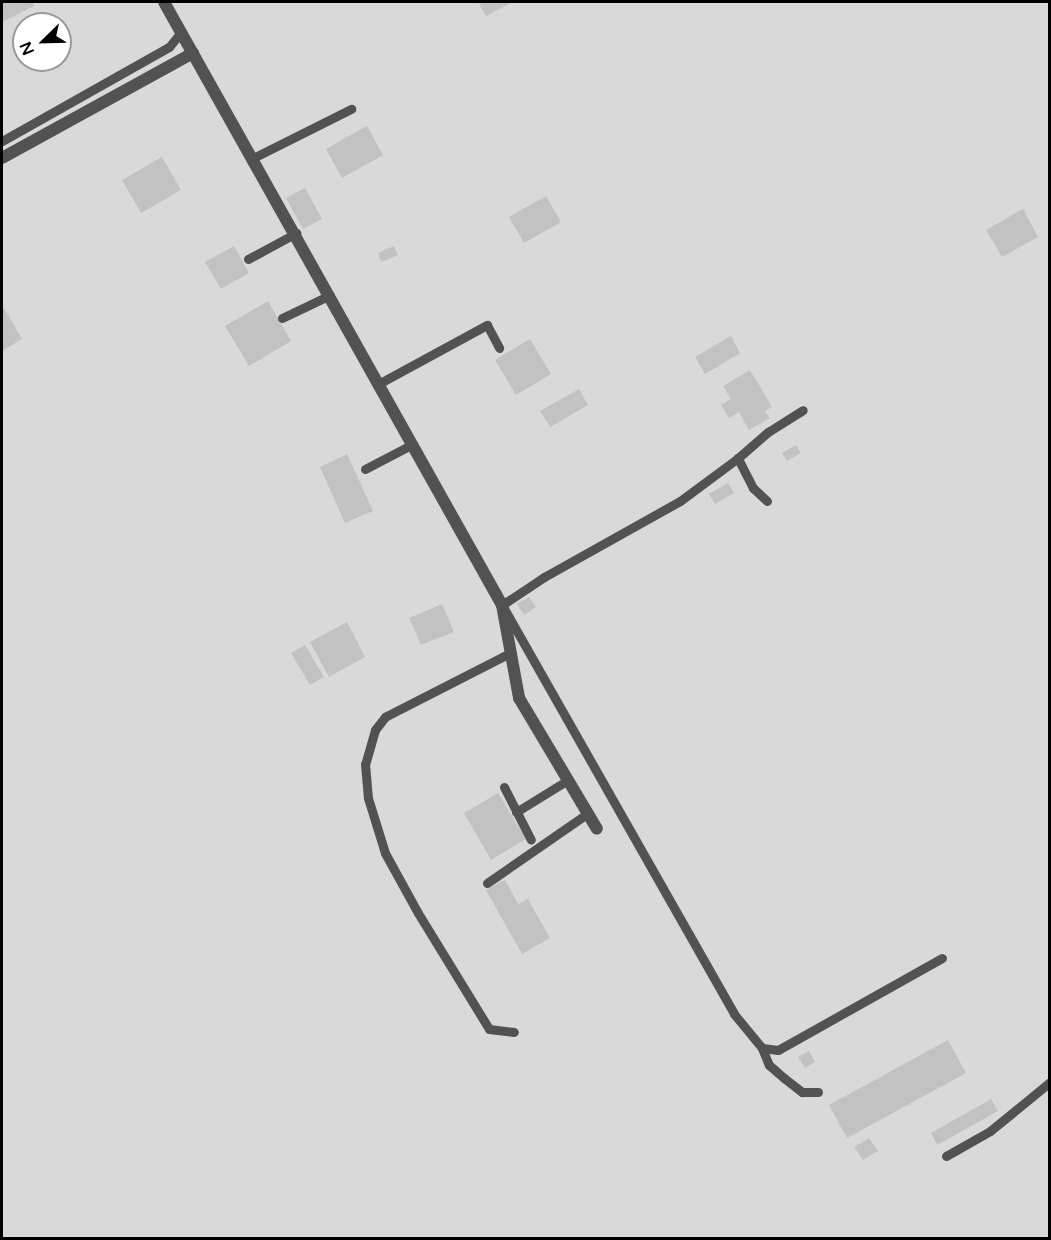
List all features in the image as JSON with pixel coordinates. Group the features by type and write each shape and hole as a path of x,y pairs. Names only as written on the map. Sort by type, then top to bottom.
{"street":[{"path":"164,2 296,233 502,605 508,654 519,698 597,829"},
{"path":"2,158 193,53"}],"lane":[{"path":"2,141 169,47 181,33"},
{"path":"253,158 351,109"},
{"path":"248,259 296,233"},
{"path":"282,318 330,295"},
{"path":"380,384 487,325 500,348"},
{"path":"803,410 768,432 738,458 680,501 544,577 502,605 734,1014 762,1048 770,1065 802,1092 818,1092"},
{"path":"365,469 413,444"},
{"path":"738,458 753,488 767,501"},
{"path":"508,654 385,717 375,730 365,764 368,798 385,853 418,913 489,1029 514,1032"},
{"path":"516,812 568,780"},
{"path":"504,788 531,840"},
{"path":"487,883 588,813"},
{"path":"762,1048 778,1050 942,958"},
{"path":"946,1156 990,1131 1050,1082"}],"shaded area":[{"path":"2,2 1049,2 1049,1238 2,1238"}],"building":[{"path":"2,2 32,2 34,6 22,12 12,12 12,17 2,22"},
{"path":"513,2 486,16 479,4"},
{"path":"367,126 383,155 342,178 326,149"},
{"path":"162,157 181,190 141,213 122,180"},
{"path":"305,188 322,219 303,229 286,198"},
{"path":"546,196 561,222 524,243 509,217"},
{"path":"1023,209 1038,237 1002,257 986,230"},
{"path":"234,246 249,273 221,289 205,262"},
{"path":"394,246 398,255 381,262 378,253"},
{"path":"268,301 291,341 249,366 225,326"},
{"path":"4,308 22,339 2,351 2,309"},
{"path":"731,336 740,353 705,374 695,357"},
{"path":"530,339 551,374 516,395 495,360"},
{"path":"750,370 772,407 765,411 770,418 749,430 739,412 729,418 721,405 731,399 723,386"},
{"path":"579,389 588,405 550,427 540,411"},
{"path":"796,445 801,453 787,461 782,453"},
{"path":"347,454 373,511 345,523 320,467"},
{"path":"728,483 734,493 715,504 709,494"},
{"path":"529,597 536,607 524,615 517,604"},
{"path":"442,604 454,632 421,645 409,618"},
{"path":"347,622 365,657 329,677 310,642"},
{"path":"305,645 324,677 310,685 291,653"},
{"path":"498,793 526,839 491,860 464,813"},
{"path":"505,880 518,904 528,899 550,938 522,954 486,890"},
{"path":"948,1040 966,1073 847,1138 829,1105"},
{"path":"809,1051 815,1062 805,1068 798,1057"},
{"path":"991,1099 998,1111 937,1145 931,1133"},
{"path":"869,1138 878,1151 863,1160 854,1147"}]}
